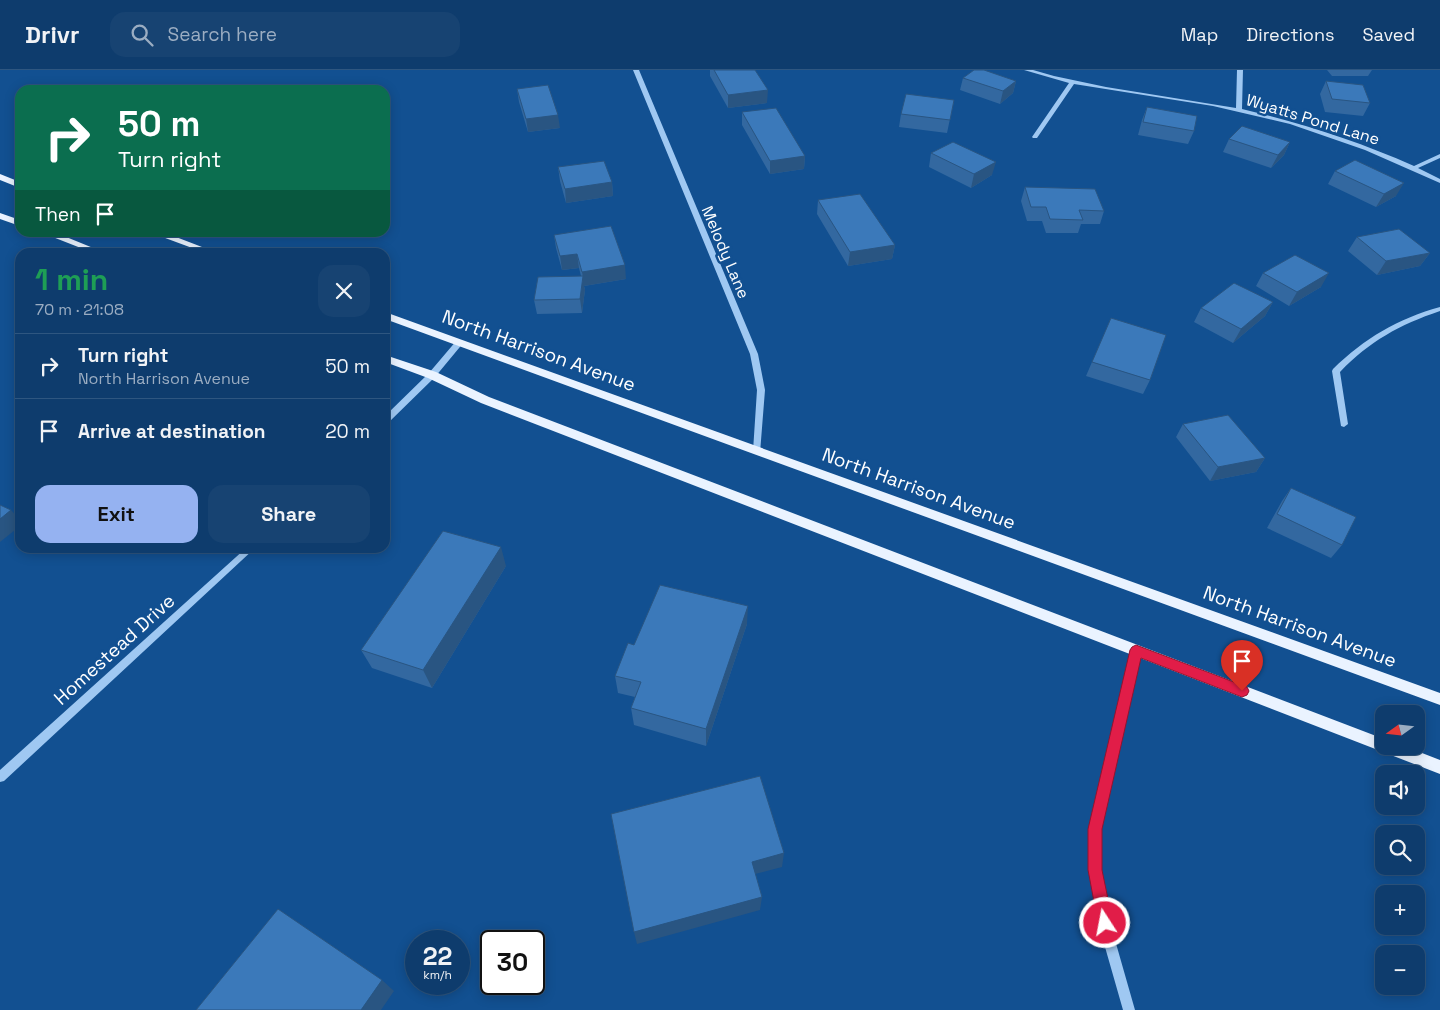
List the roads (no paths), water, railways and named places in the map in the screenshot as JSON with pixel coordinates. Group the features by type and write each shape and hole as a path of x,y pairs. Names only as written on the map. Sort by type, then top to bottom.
{"main road":[{"path":"0,177 15,182"},
{"path":"0,216 15,221"},
{"path":"58,237 87,248"},
{"path":"167,237 199,248"},
{"name":"North Harrison Avenue","path":"390,317 1440,698"},
{"path":"390,360 432,375 486,400 1375,742"},
{"path":"1409,755 1440,767"}],"street":[{"name":"Melody Lane","path":"636,70 754,354 761,390 757,451"},
{"name":"Wyatts Pond Lane","path":"1027,70 1072,82 1239,110 1324,134 1414,168 1440,182"},
{"path":"1239,110 1240,70"},
{"path":"1035,137 1072,82"},
{"path":"1414,168 1440,156"},
{"path":"1344,424 1336,371 1358,349 1394,326 1440,309"},
{"path":"390,417 432,375 460,342"},
{"name":"Homestead Drive","path":"0,777 246,553"},
{"path":"1129,1010 1109,940 1097,879 1095,829 1136,650"}]}
